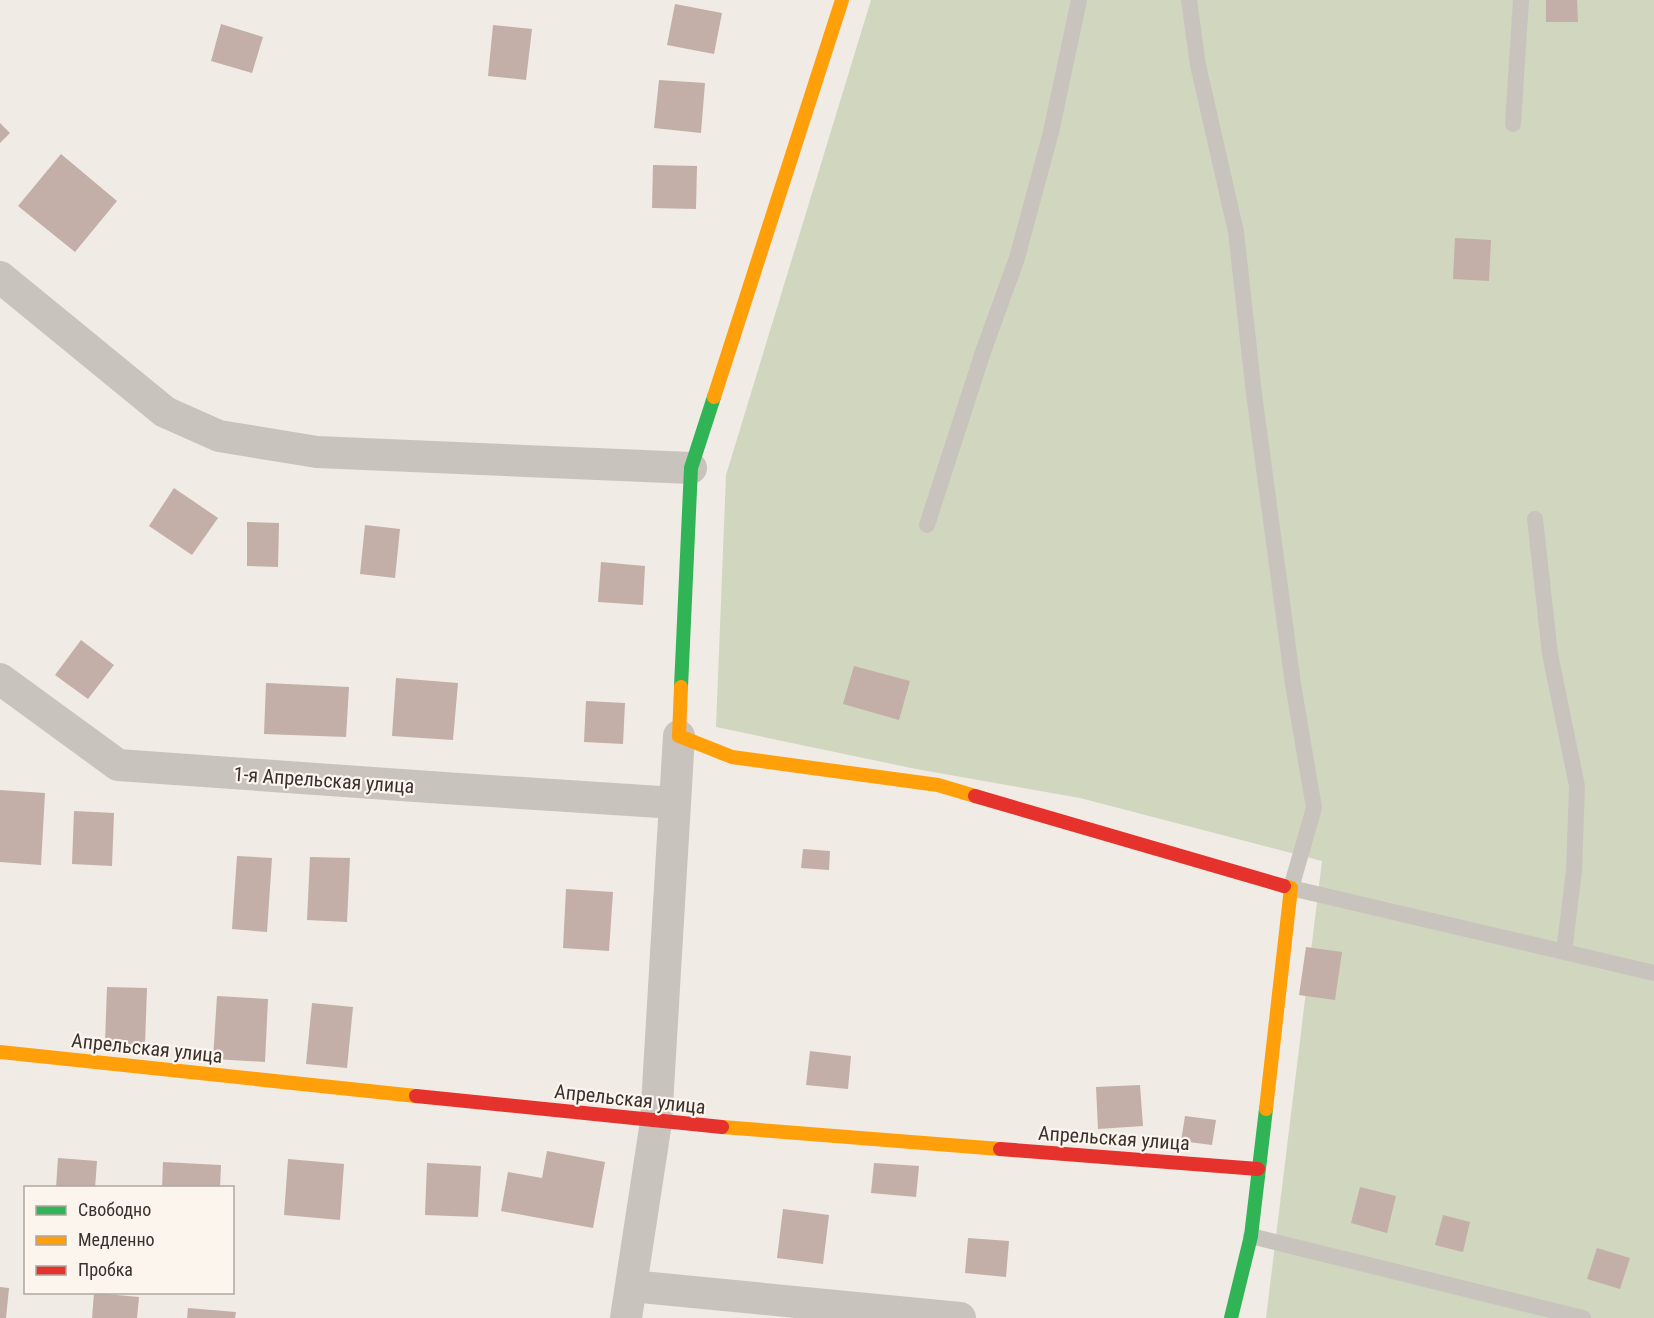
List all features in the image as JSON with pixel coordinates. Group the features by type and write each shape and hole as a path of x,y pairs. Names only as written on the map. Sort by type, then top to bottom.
{"street":[{"path":"626,1318 656,1122 692,468 842,0"},
{"path":"0,277 165,412 219,436 317,452 692,468"},
{"name":"1-я Апрельская улица","path":"0,679 117,765 675,802"},
{"path":"679,736 732,756 938,785 1291,888 1251,1236 1232,1318"},
{"name":"Апрельская улица","path":"0,1052 656,1122 1258,1169"},
{"path":"631,1286 960,1318"}],"lane":[{"path":"927,525 983,352 1017,258 1051,132 1079,0"},
{"path":"1189,0 1198,65 1236,232 1254,394 1293,684 1314,808 1291,888 1654,973"},
{"path":"1513,124 1521,0"},
{"path":"1534,519 1550,654 1577,786 1574,871 1564,952"},
{"path":"1251,1236 1583,1318"}],"green space":[{"path":"871,0 1654,0 1654,1318 1266,1318 1322,861 1080,798 916,769 716,727 726,475"}],"building":[{"path":"1546,0 1577,0 1578,22 1546,22"},
{"path":"675,4 722,13 714,54 667,45"},
{"path":"221,24 263,37 252,73 211,61"},
{"path":"493,25 532,29 526,80 488,76"},
{"path":"659,80 705,83 701,133 654,128"},
{"path":"0,123 10,133 0,143"},
{"path":"61,154 117,201 75,252 18,206"},
{"path":"653,165 697,166 696,209 652,208"},
{"path":"1455,238 1491,240 1489,281 1453,279"},
{"path":"174,488 218,518 192,555 149,526"},
{"path":"247,522 279,523 278,567 247,566"},
{"path":"365,525 400,529 395,578 360,574"},
{"path":"601,562 645,566 643,605 598,602"},
{"path":"81,640 114,665 88,699 55,675"},
{"path":"854,666 910,681 899,720 843,704"},
{"path":"396,678 458,683 453,740 392,736"},
{"path":"266,683 349,687 346,737 264,734"},
{"path":"586,701 625,703 623,744 584,742"},
{"path":"0,790 45,793 41,865 0,862"},
{"path":"74,811 114,813 112,866 72,864"},
{"path":"803,849 830,851 829,870 801,868"},
{"path":"237,856 272,858 267,932 232,929"},
{"path":"310,857 350,858 347,922 307,920"},
{"path":"566,889 613,892 609,951 563,948"},
{"path":"1306,947 1342,952 1335,1000 1299,995"},
{"path":"107,987 147,988 145,1045 105,1043"},
{"path":"217,996 268,999 265,1062 213,1059"},
{"path":"312,1003 353,1007 347,1068 306,1064"},
{"path":"810,1051 851,1056 848,1089 806,1085"},
{"path":"1140,1085 1143,1126 1098,1129 1096,1087"},
{"path":"1185,1116 1216,1120 1212,1145 1181,1141"},
{"path":"547,1151 605,1162 593,1228 501,1211 508,1172 542,1178"},
{"path":"58,1158 97,1161 95,1186 56,1186"},
{"path":"288,1159 344,1164 340,1220 284,1215"},
{"path":"163,1162 221,1165 220,1186 162,1186"},
{"path":"427,1163 481,1166 478,1217 425,1215"},
{"path":"874,1163 919,1166 916,1197 871,1193"},
{"path":"1360,1187 1396,1196 1387,1233 1351,1223"},
{"path":"783,1209 829,1215 823,1264 777,1258"},
{"path":"1443,1215 1470,1222 1463,1252 1435,1245"},
{"path":"968,1238 1009,1241 1006,1277 965,1273"},
{"path":"1597,1248 1630,1258 1620,1289 1587,1279"},
{"path":"0,1287 9,1288 6,1318 0,1318"},
{"path":"94,1294 139,1297 137,1318 92,1318"},
{"path":"188,1308 236,1312 235,1318 187,1318"}],"traffic: fast":[{"path":"681,687 691,468 714,397"},
{"path":"1231,1318 1251,1236 1266,1109"}],"traffic: slow":[{"path":"714,397 842,0"},
{"path":"681,687 679,736 732,757 938,785 975,796"},
{"path":"1266,1109 1291,888 1284,886"},
{"path":"0,1052 416,1096"},
{"path":"722,1127 1000,1149"}],"traffic: jam":[{"path":"975,796 1284,886"},
{"path":"416,1096 722,1127"},
{"path":"1000,1149 1258,1169"}]}
